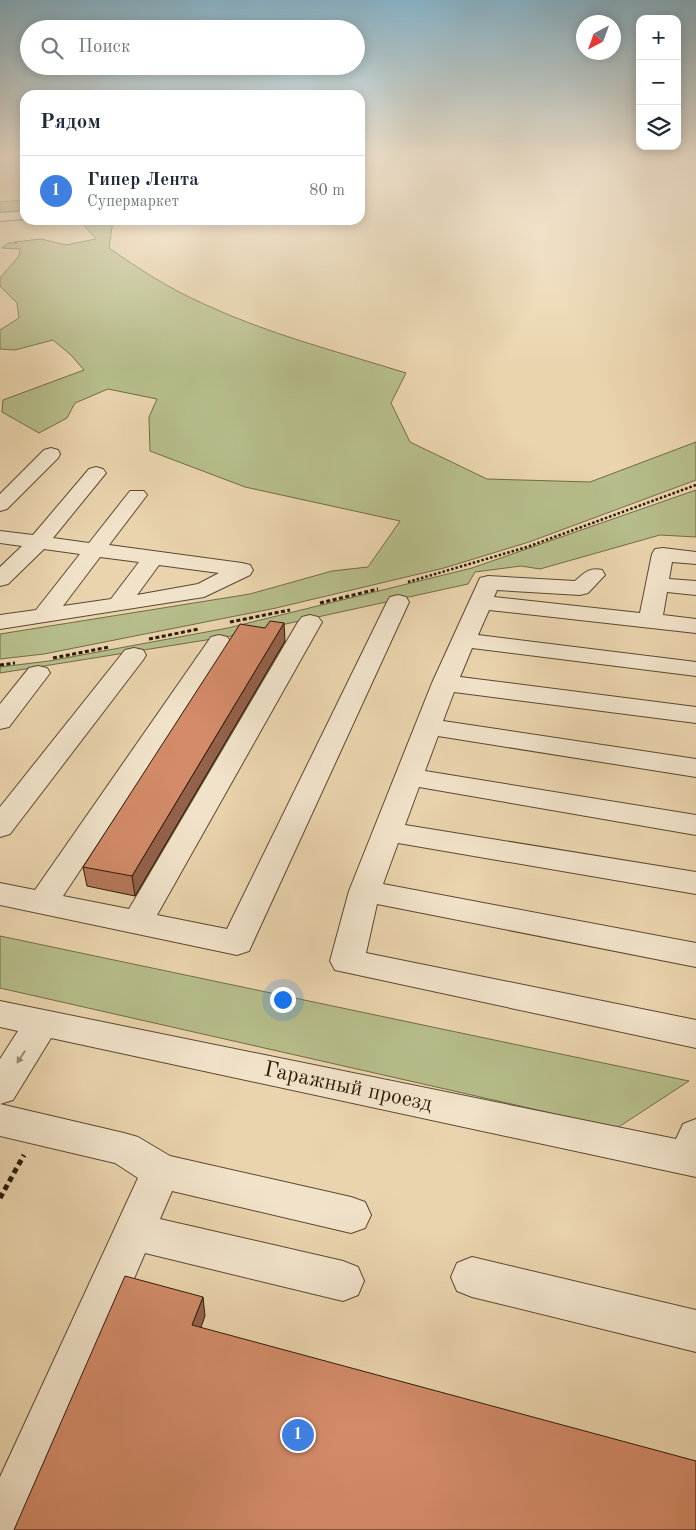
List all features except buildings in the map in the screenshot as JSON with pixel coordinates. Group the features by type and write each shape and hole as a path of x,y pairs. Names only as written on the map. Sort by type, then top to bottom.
{"lane":[{"path":"0,505 50,454"},
{"path":"0,579 40,542 96,474"},
{"path":"43,616 97,550 137,495"},
{"path":"0,537 242,570 204,590 118,606 0,622"},
{"path":"650,620 662,554 696,558"},
{"path":"118,606 153,558"},
{"path":"594,575 580,588 488,583 462,640 365,891 347,960 696,1034"},
{"path":"657,584 696,588"},
{"path":"0,894 237,943 397,591"},
{"path":"480,602 696,626"},
{"path":"136,922 306,611"},
{"path":"44,902 217,631"},
{"path":"462,640 696,669"},
{"path":"0,827 131,647"},
{"path":"0,721 34,665"},
{"path":"445,683 696,715"},
{"path":"428,726 696,768"},
{"path":"409,777 696,825"},
{"path":"388,832 696,883"},
{"path":"365,891 696,955"},
{"name":"Гаражный проезд","path":"0,1014 42,1024 695,1151"},
{"path":"0,1089 42,1024"},
{"path":"0,1120 124,1149 161,1172 351,1215"},
{"path":"1,1530 161,1172"},
{"path":"134,1232 343,1282"},
{"path":"472,1277 696,1332"}],"path":[{"path":"0,665 34,665 217,631 397,591 527,547 696,485"},
{"path":"0,1198 39,1128"}],"green space":[{"path":"85,226 112,226 109,248 132,264 191,298 228,315 278,333 406,373 391,403 410,442 487,479 590,482 696,442 696,480 529,542 444,568 276,608 44,654 0,659 0,634 250,594 332,571 368,567 400,521 245,487 150,451 149,417 157,399 108,389 75,403 67,418 39,433 2,412 3,400 84,370 71,355 53,340 15,350 0,349 0,330 19,318 17,303 0,286 0,278 19,256 20,249 2,248 8,243 41,239 66,245 96,239"},
{"path":"696,490 696,537 660,535 540,569 521,566 475,572 468,584 231,636 0,673 0,667 49,661 228,628 472,568"},
{"path":"0,936 689,1081 617,1128 0,988"}],"place":[{"name":"Гипер Лента","path":"298,1435"}]}
